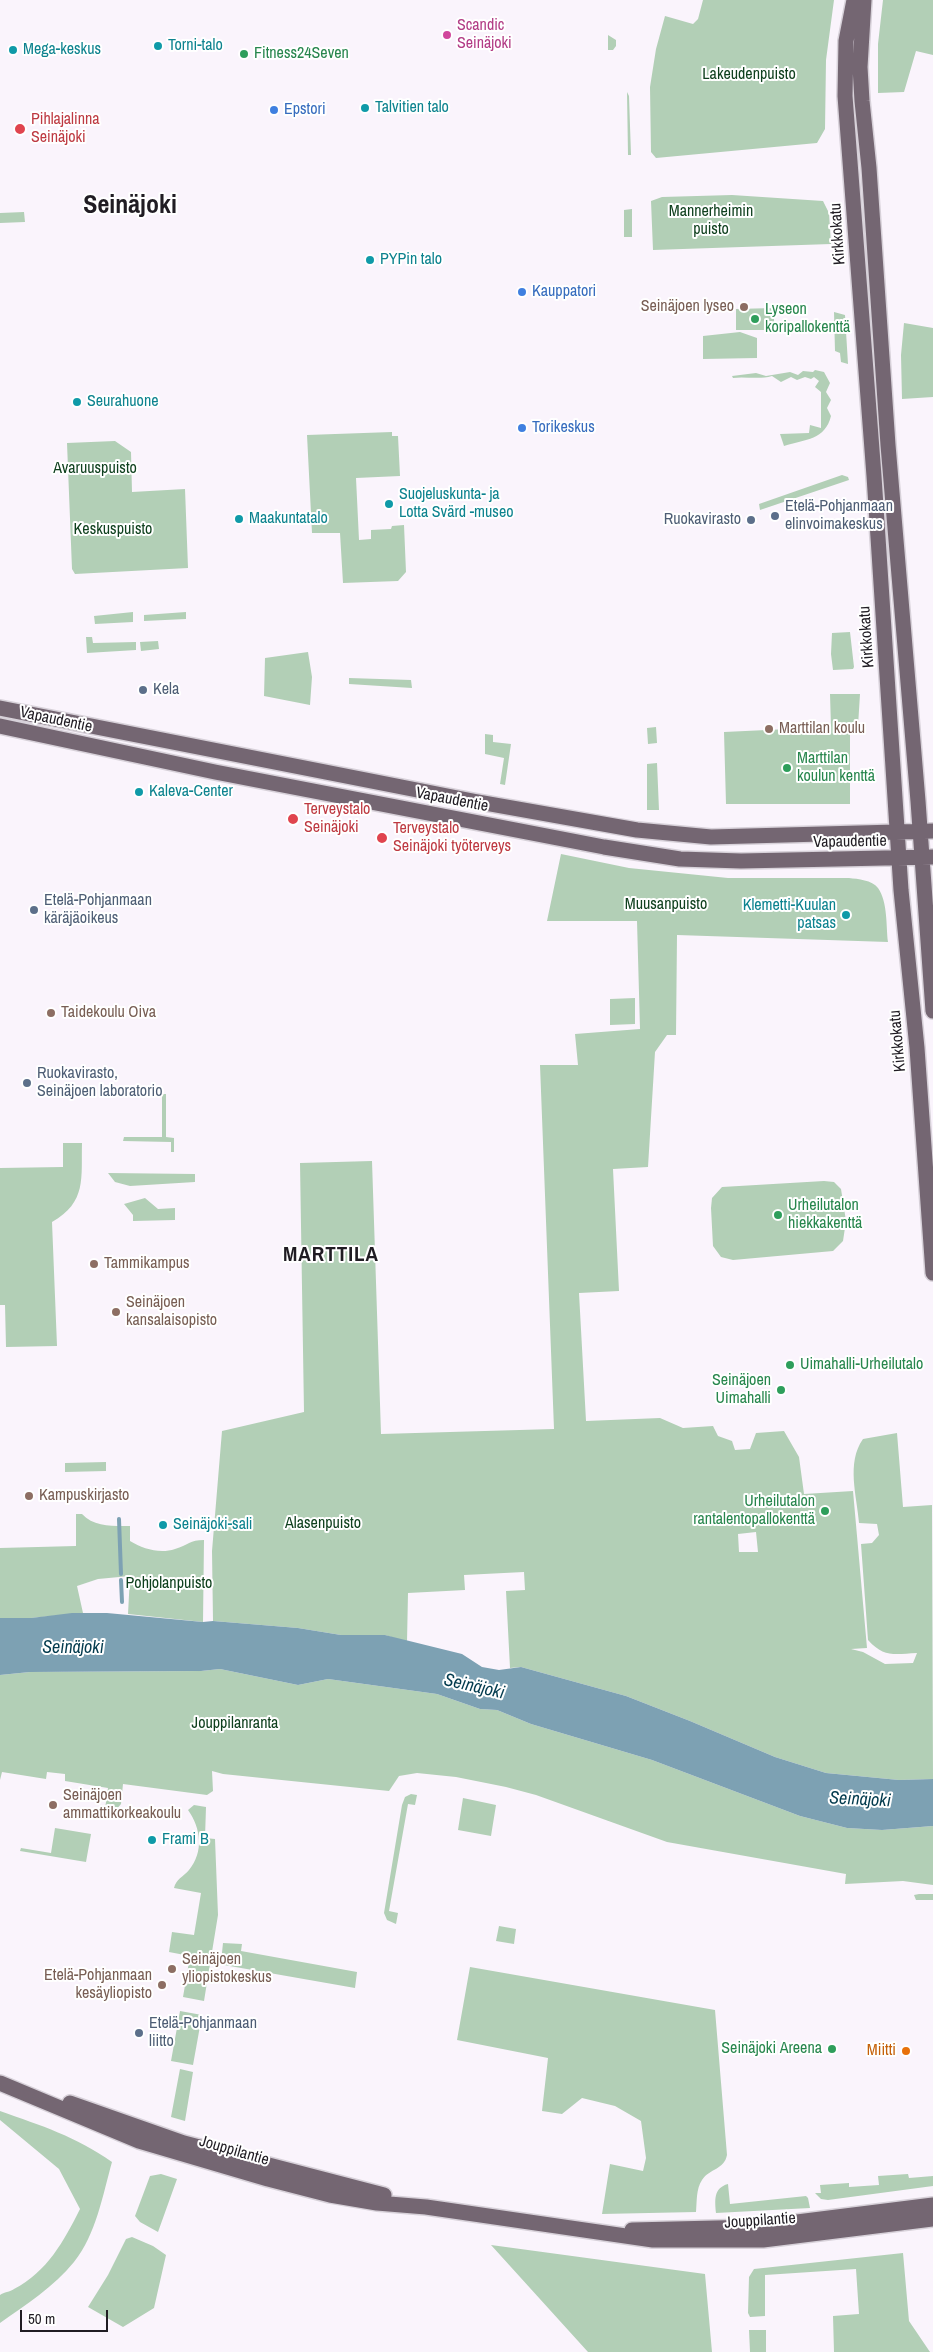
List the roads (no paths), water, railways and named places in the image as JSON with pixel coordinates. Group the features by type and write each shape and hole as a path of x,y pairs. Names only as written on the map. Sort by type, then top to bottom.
{"main road":[{"name":"Kirkkokatu","path":"854,0 846,41 845,96 874,476 899,858 918,1048 933,1273"},
{"path":"864,0 860,68 862,101 867,136 888,445 927,831 933,1011"},
{"name":"Vapaudentie","path":"0,708 465,800 637,830 711,837 927,831"},
{"name":"Vapaudentie","path":"0,726 215,772 652,855 741,861 927,858"},
{"name":"Jouppilantie","path":"0,2083 40,2098 78,2106 184,2143 426,2207 653,2240 763,2240 933,2219"},
{"name":"Jouppilantie","path":"590,2230 757,2227 933,2205"}],"water":[{"path":"72,1613 107,1613 203,1622 213,1621 298,1628 341,1635 385,1635 462,1654 482,1667 499,1670 521,1667 626,1696 775,1757 826,1773 899,1780 933,1779 933,1826 882,1830 847,1828 800,1816 652,1760 531,1724 497,1710 480,1709 437,1694 328,1679 298,1685 220,1669 201,1671 30,1672 0,1675 0,1618 31,1618"}],"waterway":[{"path":"119,1519 121,1574"},
{"path":"121,1580 122,1602"}],"place":[{"name":"Scandic Seinäjoki","path":"447,35"},
{"name":"Torni-talo","path":"158,46"},
{"name":"Mega-keskus","path":"13,50"},
{"name":"Fitness24Seven","path":"244,54"},
{"name":"Talvitien talo","path":"365,108"},
{"name":"Epstori","path":"274,110"},
{"name":"Pihlajalinna Seinäjoki","path":"20,129"},
{"name":"PYPin talo","path":"370,260"},
{"name":"Kauppatori","path":"522,292"},
{"name":"Seinäjoen lyseo","path":"744,307"},
{"name":"Lyseon koripallokenttä","path":"755,319"},
{"name":"Seurahuone","path":"77,402"},
{"name":"Torikeskus","path":"522,428"},
{"name":"Suojeluskunta- ja Lotta Svärd -museo","path":"389,504"},
{"name":"Etelä-Pohjanmaan elinvoimakeskus","path":"775,516"},
{"name":"Maakuntatalo","path":"239,519"},
{"name":"Ruokavirasto","path":"751,520"},
{"name":"Kela","path":"143,690"},
{"name":"Marttilan koulu","path":"769,729"},
{"name":"Marttilan koulun kenttä","path":"787,768"},
{"name":"Kaleva-Center","path":"139,792"},
{"name":"Terveystalo Seinäjoki","path":"293,819"},
{"name":"Terveystalo Seinäjoki työterveys","path":"382,838"},
{"name":"Etelä-Pohjanmaan käräjäoikeus","path":"34,910"},
{"name":"Klemetti-Kuulan patsas","path":"846,915"},
{"name":"Taidekoulu Oiva","path":"51,1013"},
{"name":"Ruokavirasto, Seinäjoen laboratorio","path":"27,1083"},
{"name":"Urheilutalon hiekkakenttä","path":"778,1215"},
{"name":"Tammikampus","path":"94,1264"},
{"name":"Seinäjoen kansalaisopisto","path":"116,1312"},
{"name":"Uimahalli-Urheilutalo","path":"790,1365"},
{"name":"Seinäjoen Uimahalli","path":"781,1390"},
{"name":"Kampuskirjasto","path":"29,1496"},
{"name":"Urheilutalon rantalentopallokenttä","path":"825,1511"},
{"name":"Seinäjoki-sali","path":"163,1525"},
{"name":"Seinäjoen ammattikorkeakoulu","path":"53,1805"},
{"name":"Frami B","path":"152,1840"},
{"name":"Seinäjoen yliopistokeskus","path":"172,1969"},
{"name":"Etelä-Pohjanmaan kesäyliopisto","path":"162,1985"},
{"name":"Etelä-Pohjanmaan liitto","path":"139,2033"},
{"name":"Seinäjoki Areena","path":"832,2049"},
{"name":"Miitti","path":"906,2051"}],"district":[{"name":"Seinäjoki","path":"130,206"},
{"name":"MARTTILA","path":"331,1255"}],"park label":[{"name":"Lakeudenpuisto","path":"749,75"},
{"name":"Mannerheimin puisto","path":"711,221"},
{"name":"Avaruuspuisto","path":"95,469"},
{"name":"Keskuspuisto","path":"113,530"},
{"name":"Muusanpuisto","path":"666,905"},
{"name":"Alasenpuisto","path":"323,1524"},
{"name":"Pohjolanpuisto","path":"169,1584"},
{"name":"Jouppilanranta","path":"235,1724"}]}
